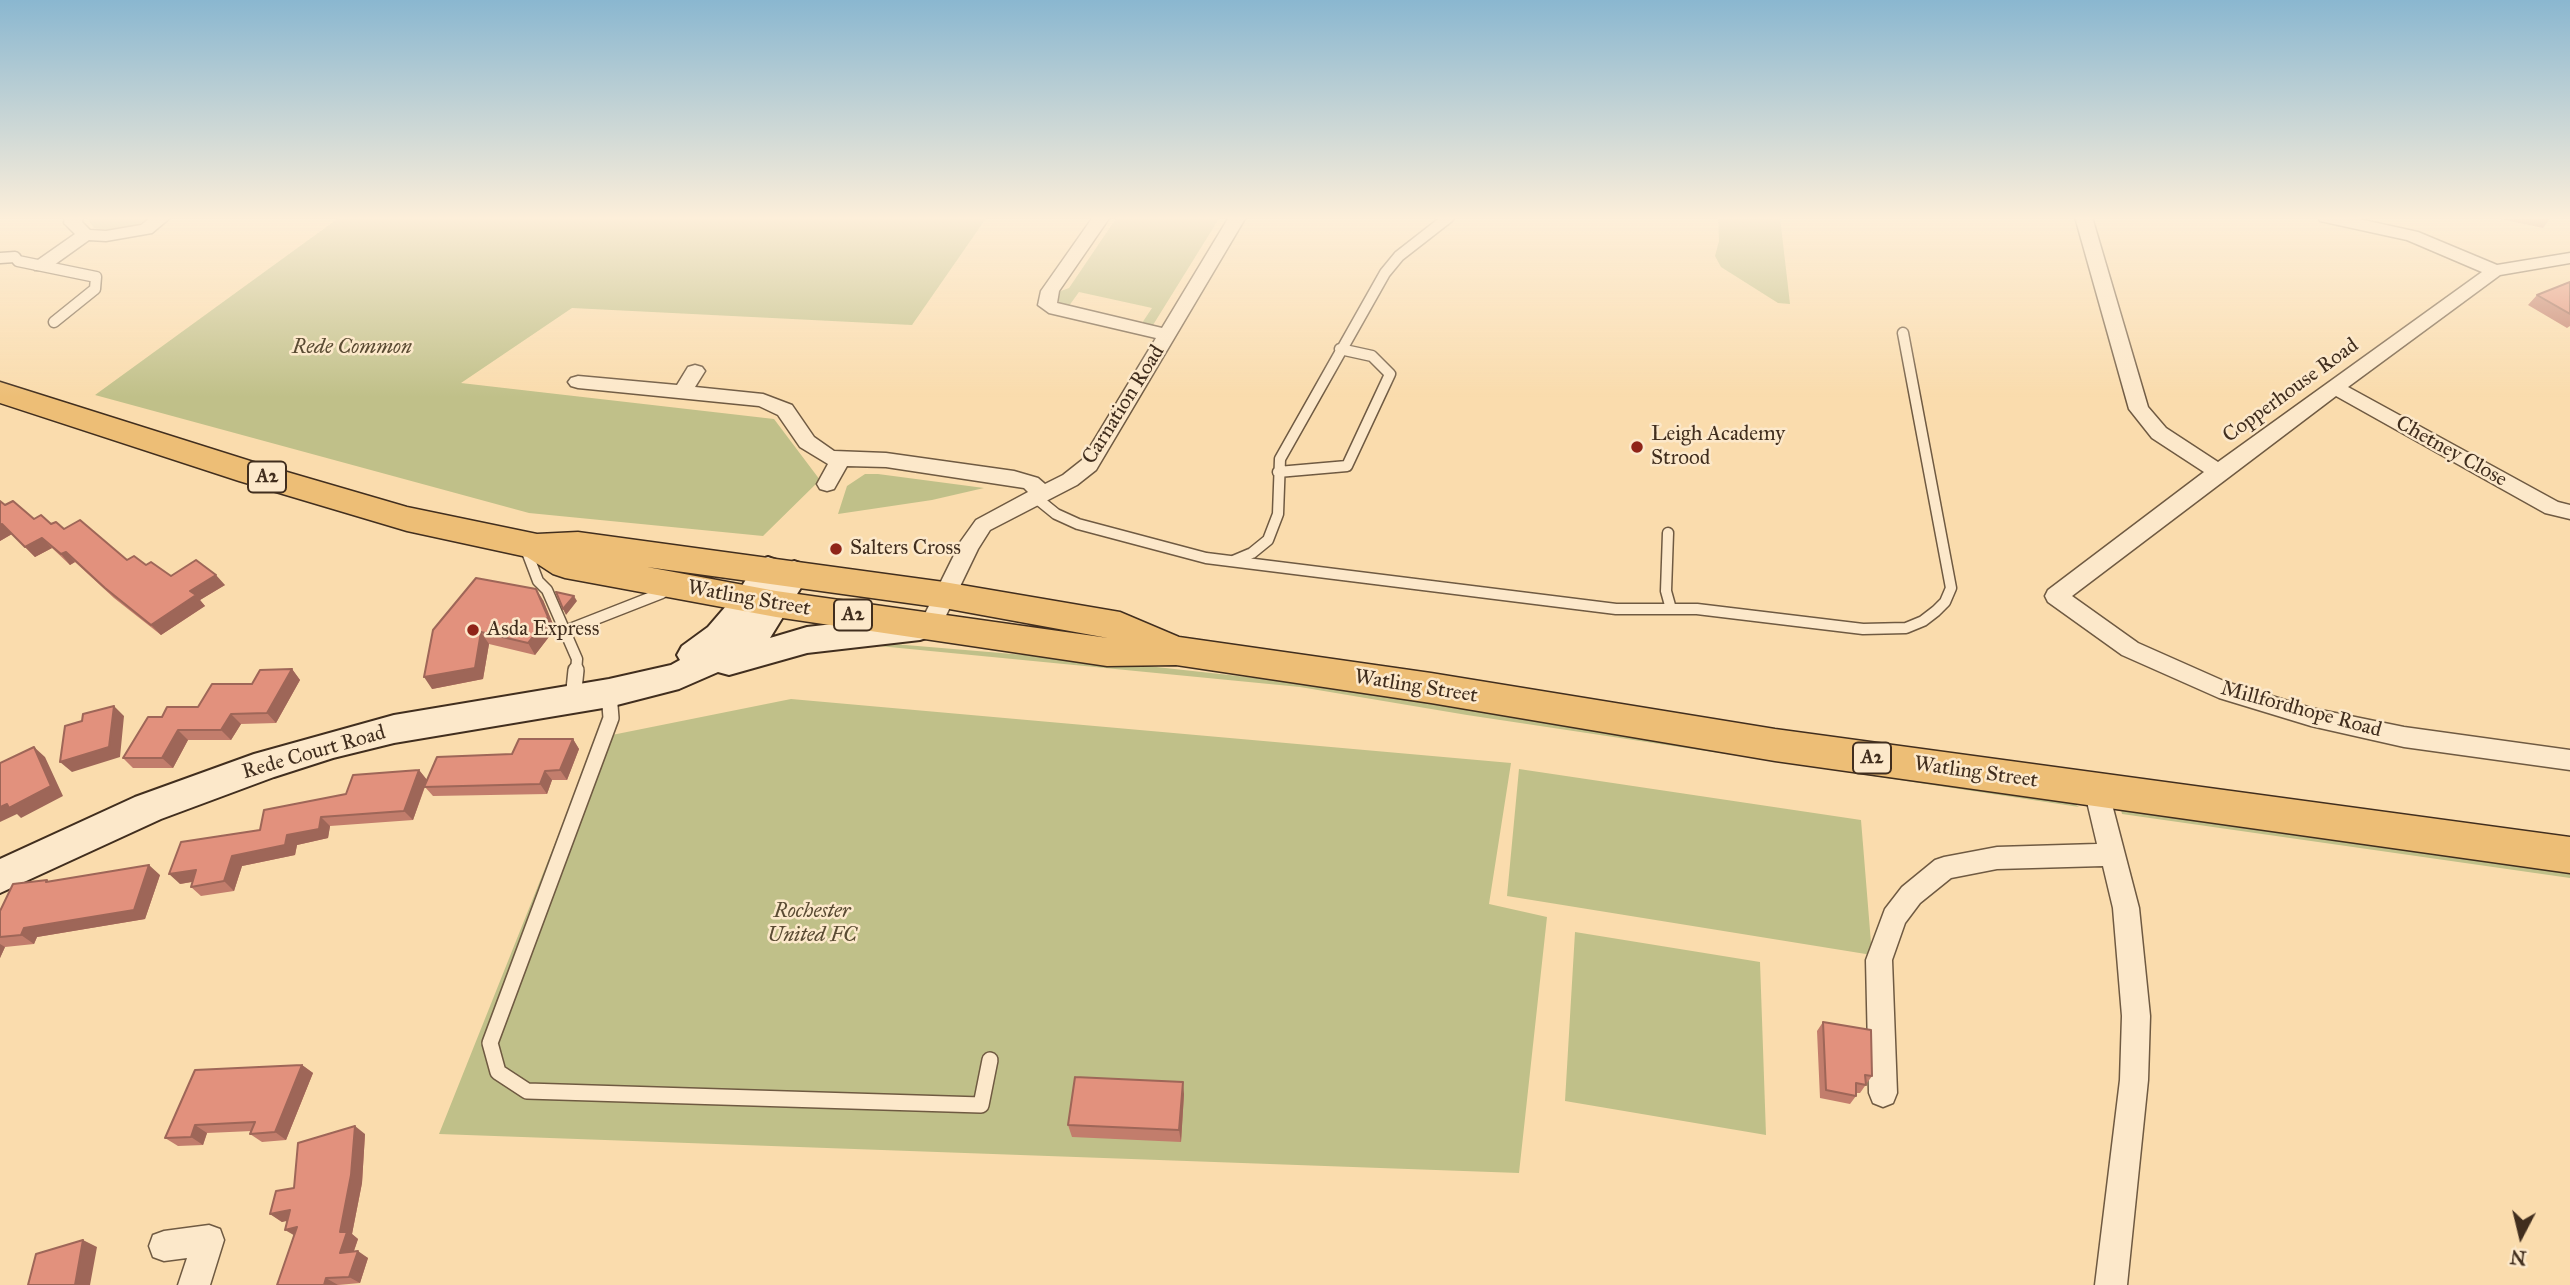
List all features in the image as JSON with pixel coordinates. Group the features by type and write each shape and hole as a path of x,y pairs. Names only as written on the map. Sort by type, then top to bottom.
{"main road":[{"name":"A2","path":"0,391 251,473 407,519 531,546"},
{"name":"Watling Street","path":"531,546 565,565 693,579 781,571 1107,652 1175,651 1432,688 1775,745 2570,855"},
{"name":"Rede Court Road","path":"0,877 148,808 280,760 394,729 645,686 744,643 762,625 763,602 781,571"},
{"name":"Watling Street","path":"693,579 763,602 937,611"},
{"path":"678,671 710,609 693,579"},
{"path":"678,671 937,611"}],"street":[{"name":"Carnation Road","path":"1060,277 1048,295 1047,305 1055,310 1168,335"},
{"name":"Carnation Road","path":"937,611 969,546 984,525 1080,475 1089,465 1202,277"},
{"path":"2100,277 2139,409 2159,433 2218,472"},
{"name":"Copperhouse Road","path":"2056,596 2218,472 2487,277"},
{"path":"682,392 695,371"},
{"path":"578,382 756,399 785,410 814,448 840,460 870,460 1014,478 1031,483 1039,495"},
{"name":"Chetney Close","path":"2334,387 2553,508 2570,512"},
{"path":"827,484 840,460"},
{"name":"Millfordhope Road","path":"2056,596 2130,649 2219,689 2311,717 2404,737 2570,760"},
{"path":"2096,789 2130,934 2135,980 2137,1054 2111,1285"},
{"path":"1883,1094 1879,960 1894,917 1911,895 1944,868 1997,858 2112,855"},
{"path":"164,1246 209,1240 194,1285"}],"lane":[{"path":"54,322 86,297 97,283 93,277"},
{"path":"1231,561 1252,554 1268,540 1278,514 1280,459 1340,349 1383,277"},
{"path":"1039,495 1056,514 1084,527 1206,558 1616,609 1697,609 1883,630 1914,625 1941,607 1951,591 1903,333"},
{"path":"1278,472 1347,466 1390,374 1372,356 1340,349"},
{"path":"1668,533 1667,591 1671,609"},
{"path":"531,546 538,581 547,590 578,659 573,699"},
{"path":"565,631 693,579"},
{"path":"609,694 611,718 490,1043 498,1072 527,1091 981,1105 990,1060"}],"green space":[{"name":"Rede Common","path":"257,277 945,277 912,325 572,308 461,383 774,419 820,480 763,536 529,513 95,395"},
{"path":"1076,277 1183,277 1153,325 1140,326 1152,308 1079,292 1066,310 1059,304 1058,292 1069,288"},
{"path":"1737,277 1787,277 1790,304 1778,303"},
{"path":"865,474 984,488 932,500 838,514 847,486"},
{"path":"870,642 1120,663 1338,687 2066,798 2079,807 1467,715 1300,687 879,646 820,651 747,667 811,648"},
{"name":"Rochester United FC","path":"791,699 1511,763 1489,904 1547,917 1519,1173 439,1134 597,738"},
{"path":"1519,769 1861,820 1872,955 1507,896"},
{"path":"2128,807 2570,869 2570,878 2122,814 2121,810"},
{"path":"1575,932 1760,962 1766,1135 1565,1101"}],"building":[{"path":"2570,282 2570,314 2537,295"},
{"path":"0,501 5,505 13,501 34,519 41,515 51,524 56,522 64,529 80,520 127,560 134,556 146,565 151,562 171,576 196,560 216,575 190,591 196,595 151,625 66,552 61,554 42,538 25,547 0,525"},
{"path":"476,578 536,589 548,617 528,643 481,632 475,668 424,677 433,630"},
{"path":"556,592 574,596 563,609"},
{"path":"292,669 267,713 231,714 221,730 178,730 162,758 123,758 148,717 162,717 167,707 198,707 212,684 252,684 260,670"},
{"path":"114,706 109,747 60,762 65,726 82,721 83,714"},
{"path":"519,739 573,739 560,770 545,771 540,784 424,787 437,757 512,754"},
{"path":"34,747 51,786 9,808 7,804 0,807 0,763"},
{"path":"419,770 404,811 321,817 319,829 287,835 285,845 232,856 224,881 191,887 196,870 169,874 181,842 260,830 264,810 346,794 353,775"},
{"path":"149,865 134,910 24,928 21,935 0,937 0,911 13,884 47,880 46,882"},
{"path":"1823,1022 1871,1030 1872,1076 1865,1075 1866,1085 1856,1083 1856,1096 1826,1090"},
{"path":"302,1065 275,1132 250,1134 255,1122 195,1125 191,1137 165,1138 195,1070"},
{"path":"1075,1077 1183,1082 1179,1130 1068,1125"},
{"path":"355,1126 351,1175 340,1232 347,1232 340,1253 358,1251 349,1277 326,1278 324,1285 277,1285 297,1227 285,1230 290,1210 270,1214 276,1191 294,1188 298,1143"},
{"path":"83,1240 75,1285 28,1285 36,1254"}],"place":[{"name":"Leigh Academy Strood","path":"1637,447"},
{"name":"Salters Cross","path":"836,549"},
{"name":"Asda Express","path":"473,630"}]}
